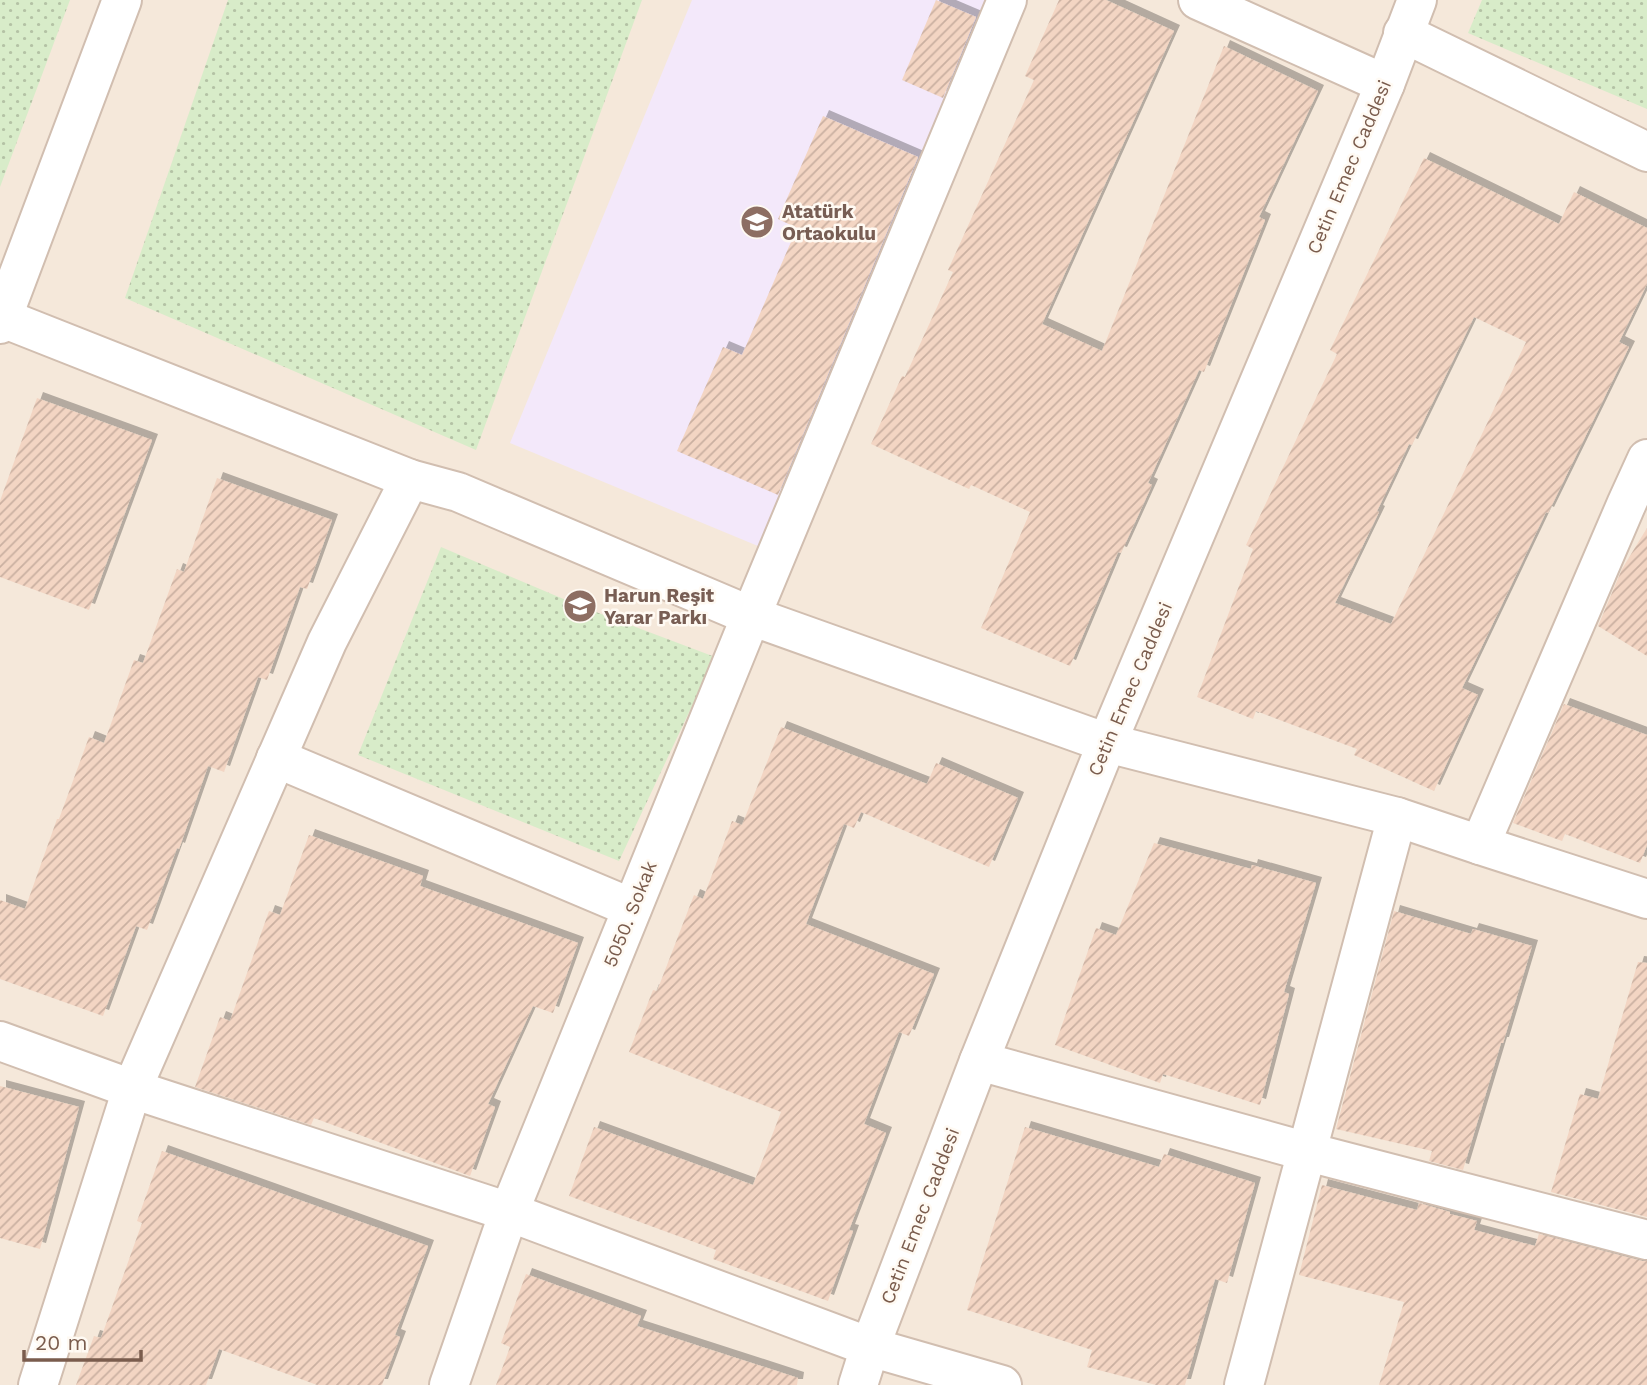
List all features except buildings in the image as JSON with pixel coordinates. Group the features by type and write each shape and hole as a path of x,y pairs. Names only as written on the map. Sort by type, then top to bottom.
{"street":[{"path":"122,0 1,319 410,479 458,492 751,616 1107,743 1397,817 1647,899"},
{"name":"5050. Sokak","path":"449,1385 509,1212 751,616 1007,0"},
{"path":"1198,0 1385,84"},
{"path":"1410,16 1647,152"},
{"name":"Cetin Emec Caddesi","path":"858,1385 979,1061 1107,743 1385,84 1410,16"},
{"path":"1479,845 1647,459"},
{"path":"38,1385 132,1089 327,642 410,479"},
{"path":"276,758 632,908"},
{"path":"1244,1385 1397,817"},
{"path":"0,1041 132,1089 509,1212 870,1347 1002,1385"},
{"path":"979,1061 1308,1152 1647,1240"}],"shaded area":[{"path":"0,0 1647,0 1647,1385 0,1385"},
{"name":"Atatürk Ortaokulu","path":"692,0 1004,0 777,554 510,443"}],"green space":[{"path":"0,0 70,0 0,187"},
{"path":"228,0 642,0 476,450 125,298"},
{"path":"1482,0 1647,0 1647,109 1468,33"},
{"path":"441,547 580,606 715,657 619,861 358,755"}],"place":[{"name":"Atatürk Ortaokulu","path":"757,222"},
{"name":"Harun Reşit Yarar Parkı","path":"580,606"}]}
